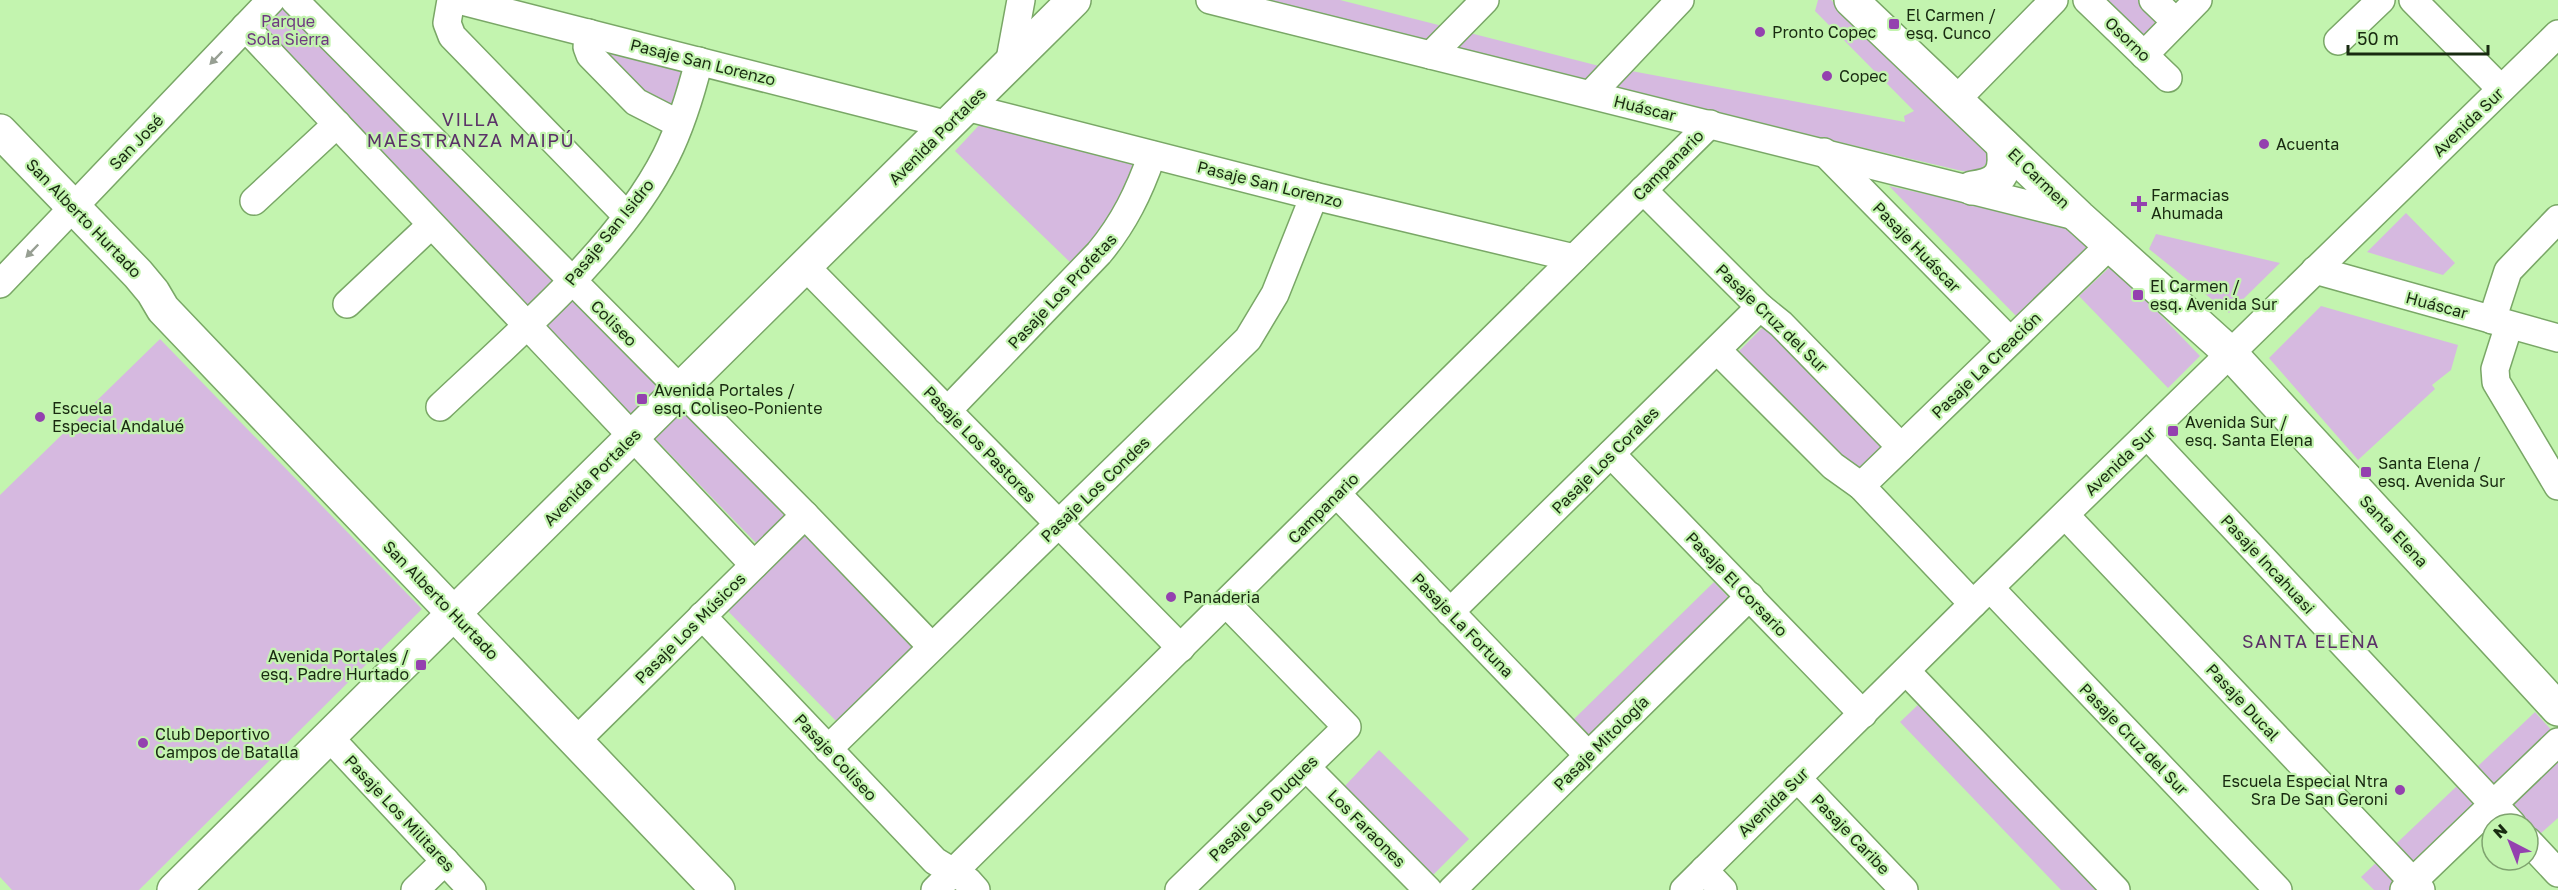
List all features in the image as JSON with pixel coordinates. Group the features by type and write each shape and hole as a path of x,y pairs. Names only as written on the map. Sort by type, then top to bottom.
{"main road":[{"name":"Avenida Portales","path":"174,890 1074,0"},
{"name":"El Carmen","path":"1859,3 1956,100 2079,217 2230,353"},
{"name":"San Alberto Hurtado","path":"0,130 69,212"},
{"path":"1972,188 1989,186 2001,174 2005,158 2003,145"},
{"name":"San Alberto Hurtado","path":"0,151 147,283 163,309 576,741 711,888"},
{"name":"Santa Elena","path":"2230,353 2558,709"}],"street":[{"name":"San José","path":"0,284 271,0"},
{"name":"Coliseo","path":"294,0 805,515 932,647"},
{"path":"451,0 447,23 452,36 627,216"},
{"name":"Pasaje San Lorenzo","path":"458,0 699,61 1152,155 1574,258"},
{"path":"1009,65 1021,0"},
{"name":"Huáscar","path":"1210,0 1295,9 1431,55 1972,188 2079,217"},
{"path":"1431,55 1485,0"},
{"path":"1592,94 1680,0"},
{"path":"1956,100 2054,0"},
{"name":"Osorno","path":"2087,0 2168,78"},
{"path":"2153,0 2176,22"},
{"path":"2144,55 2198,0"},
{"path":"2338,41 2381,0"},
{"path":"2413,0 2501,89"},
{"path":"245,27 754,565"},
{"path":"589,33 587,47 590,55 627,93 643,106 680,124"},
{"name":"Avenida Sur","path":"1684,890 2558,34"},
{"name":"Pasaje San Isidro","path":"440,407 572,280 627,216 653,179 680,124 699,61"},
{"name":"Campanario","path":"944,881 1710,123"},
{"path":"254,201 337,124"},
{"name":"Pasaje Huáscar","path":"1824,152 2010,341"},
{"name":"Pasaje Los Profetas","path":"947,411 1099,254 1117,231 1134,203 1152,155"},
{"name":"Pasaje Cruz del Sur","path":"1643,190 1760,307 1781,324 1901,447"},
{"name":"Pasaje Los Condes","path":"828,749 1248,339 1275,294 1314,196"},
{"path":"2557,484 2496,382 2495,369 2508,271 2558,219"},
{"path":"347,304 431,225"},
{"name":"Pasaje La Creación","path":"1861,486 2110,244"},
{"name":"Pasaje Los Pastores","path":"805,266 1180,648"},
{"name":"Huáscar","path":"2315,270 2558,338"},
{"name":"Pasaje Los Corales","path":"1450,612 1760,307"},
{"name":"Pasaje Cruz del Sur","path":"1717,350 1833,466 1861,486 1982,596 2278,890"},
{"name":"Pasaje Incahuasi","path":"2147,435 2501,812"},
{"name":"Pasaje El Corsario","path":"1611,454 1863,714"},
{"name":"Pasaje La Fortuna","path":"1337,494 1588,755"},
{"name":"Pasaje Los Músicos","path":"576,741 805,515"},
{"name":"Pasaje Ducal","path":"2065,515 2412,887"},
{"name":"Pasaje Mitología","path":"1452,890 1749,596"},
{"name":"Pasaje Los Duques","path":"1193,886 1347,727 1226,603"},
{"name":"Pasaje Coliseo","path":"702,616 935,861 944,881 968,881 976,890"},
{"path":"1906,671 2116,890"},
{"name":"Pasaje Los Militares","path":"329,737 445,861 464,887"},
{"path":"2412,887 2493,804 2558,742"},
{"name":"Los Faraones","path":"1306,767 1428,890"},
{"name":"Pasaje Caribe","path":"1797,778 1904,890"},
{"path":"2540,854 2558,873"},
{"path":"415,890 445,861"},
{"path":"1704,870 1723,890"}],"green space":[{"name":"Parque Sola Sierra","path":"287,0 785,516 758,545 259,30"},
{"path":"1235,0 1340,0 1607,68 1590,85"},
{"path":"1818,0 1831,0 1992,149 1986,164 1975,174 1612,89 1626,70 1905,122 1904,116 1914,111 1815,11"},
{"path":"2096,0 2145,0 2166,21 2149,43"},
{"path":"604,47 684,68 670,115 601,67"},
{"path":"984,120 1141,163 1112,219 1074,266 955,151"},
{"path":"1889,186 2072,226 2094,247 2020,320"},
{"path":"2406,213 2455,263 2443,275 2367,252"},
{"path":"2156,234 2280,263 2229,313 2149,249"},
{"path":"2112,265 2200,356 2168,388 2079,296"},
{"path":"2321,306 2458,345 2451,370 2432,385 2435,389 2358,460 2269,358"},
{"path":"1766,324 1890,448 1852,486 1728,362"},
{"name":"Club Deportivo Campos de Batalla","path":"160,339 422,609 139,890 12,890 0,877 0,495"},
{"path":"799,529 918,651 841,726 722,605"},
{"path":"1714,582 1732,601 1591,739 1573,720"},
{"path":"1922,701 2103,890 2061,890 1900,722"},
{"path":"2535,712 2555,734 2389,890 2374,890 2361,877"},
{"path":"1379,750 1469,839 1432,876 1343,788"},
{"path":"2558,760 2558,818 2540,834 2540,812 2517,812 2510,804"}],"place":[{"name":"El Carmen / esq. Cunco","path":"1894,24"},
{"name":"Pronto Copec","path":"1760,32"},
{"name":"Copec","path":"1827,76"},
{"name":"Acuenta","path":"2264,144"},
{"name":"Farmacias Ahumada","path":"2139,204"},
{"name":"El Carmen / esq. Avenida Sur","path":"2138,295"},
{"name":"Avenida Portales / esq. Coliseo-Poniente","path":"642,399"},
{"name":"Escuela Especial Andalué","path":"40,417"},
{"name":"Avenida Sur / esq. Santa Elena","path":"2173,431"},
{"name":"Santa Elena / esq. Avenida Sur","path":"2366,472"},
{"name":"Panaderia","path":"1171,597"},
{"name":"Avenida Portales / esq. Padre Hurtado","path":"421,665"},
{"name":"Club Deportivo Campos de Batalla","path":"143,743"},
{"name":"Escuela Especial Ntra Sra De San Geroni","path":"2400,790"}],"district":[{"name":"VILLA MAESTRANZA MAIPÚ","path":"471,129"},
{"name":"SANTA ELENA","path":"2311,641"}]}
